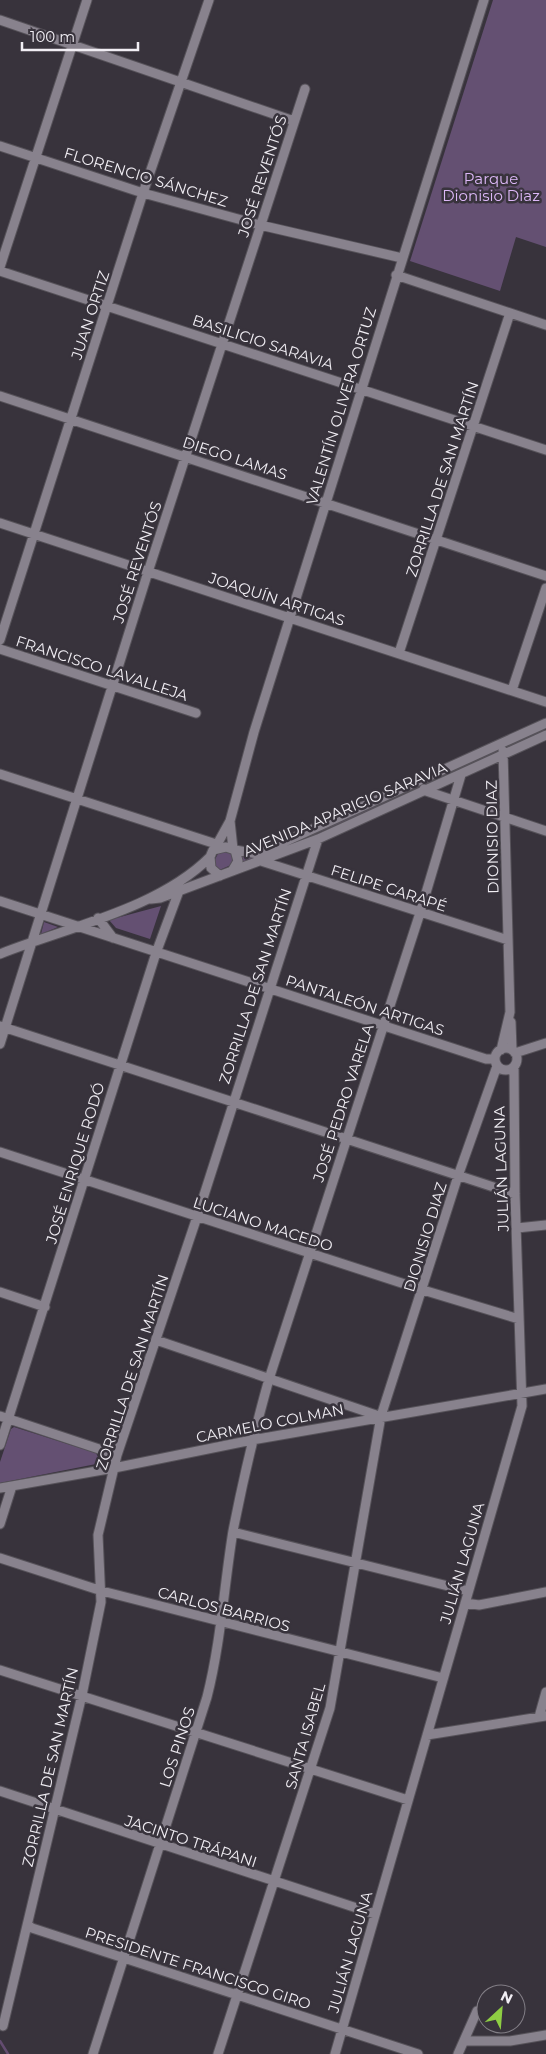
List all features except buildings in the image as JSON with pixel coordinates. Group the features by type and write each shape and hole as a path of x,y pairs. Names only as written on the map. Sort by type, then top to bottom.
{"street":[{"path":"0,266 87,0"},
{"name":"JUAN ORTIZ","path":"0,640 143,193 209,0"},
{"name":"VALENTÍN OLIVERA ORTUZ","path":"213,850 230,822 254,732 289,617 484,0"},
{"path":"0,20 294,121"},
{"name":"JOSÉ REVENTÓS","path":"0,1044 2,1027 32,942 185,456 305,89"},
{"name":"FLORENCIO SÁNCHEZ","path":"0,146 143,193 260,225 402,258"},
{"name":"BASILICIO SARAVIA","path":"0,271 546,450"},
{"path":"396,275 546,325"},
{"name":"ZORRILLA DE SAN MARTÍN","path":"399,654 510,313"},
{"name":"DIEGO LAMAS","path":"0,396 546,576"},
{"name":"JOAQUÍN ARTIGAS","path":"0,524 546,702"},
{"path":"512,690 546,588"},
{"name":"FRANCISCO LAVALLEJA","path":"0,649 196,713"},
{"name":"AVENIDA APARICIO SARAVIA","path":"234,849 258,854 546,723"},
{"name":"AVENIDA APARICIO SARAVIA","path":"151,899 160,898 318,839 462,775 546,735"},
{"name":"DIONISIO DIAZ","path":"500,744 504,754 510,1012 501,1050"},
{"path":"0,774 198,839 213,850 226,847 234,849 238,862 232,871"},
{"name":"JOSÉ PEDRO VARELA","path":"252,1440 269,1379 345,1139 420,913 462,775"},
{"path":"420,781 426,791 546,831"},
{"name":"VALENTÍN OLIVERA ORTUZ","path":"230,822 234,849"},
{"name":"ZORRILLA DE SAN MARTÍN","path":"3,2026 82,1695 102,1591 98,1536 117,1455 197,1217 232,1102 318,839"},
{"path":"213,850 211,868 220,876"},
{"name":"AVENIDA APARICIO SARAVIA","path":"0,954 151,899 179,884 213,850"},
{"name":"FELIPE CARAPÉ","path":"262,861 508,940"},
{"name":"JOSÉ ENRIQUE RODÓ","path":"0,1445 4,1418 44,1307 156,952 179,891"},
{"name":"PANTALEÓN ARTIGAS","path":"0,901 496,1062"},
{"path":"98,918 113,938"},
{"path":"510,1012 513,1052 517,1060 514,1067 503,1070 496,1062 501,1050 513,1052 546,1043"},
{"path":"2,1027 515,1194"},
{"name":"DIONISIO DIAZ","path":"381,1416 496,1062"},
{"name":"JULIÁN LAGUNA","path":"335,2054 522,1406 515,1194 514,1067"},
{"name":"LUCIANO MACEDO","path":"0,1152 423,1290 519,1319"},
{"path":"517,1228 546,1225"},
{"path":"0,1292 44,1307"},
{"path":"156,1340 381,1416"},
{"name":"CARMELO COLMAN","path":"0,1488 114,1468 381,1416 546,1389"},
{"name":"SANTA ISABEL","path":"218,2054 330,1708 381,1416"},
{"path":"4,1418 117,1455"},
{"name":"LOS PINOS","path":"92,2054 214,1672 233,1532 252,1440"},
{"path":"0,1524 12,1486"},
{"path":"233,1532 468,1591"},
{"name":"CARLOS BARRIOS","path":"0,1558 102,1591 442,1678"},
{"path":"465,1603 479,1605 546,1592"},
{"path":"0,1670 408,1800"},
{"path":"427,1735 542,1716 546,1692"},
{"name":"JACINTO TRÁPANI","path":"0,1791 159,1845 375,1914"},
{"name":"PRESIDENTE FRANCISCO GIRO","path":"28,1925 32,1928 236,1996 418,2054"},
{"path":"458,2054 476,2014"},
{"path":"465,2041 510,2041 546,2035"}],"green space":[{"name":"Parque Dionisio Diaz","path":"493,0 546,0 546,247 516,237 500,291 410,261"},
{"path":"400,796 401,798 238,866 240,853 258,857"},
{"path":"225,850 232,852 235,860 231,865 217,871 213,863 219,852"},
{"path":"161,906 150,939 116,928 109,920"},
{"path":"44,922 58,927 41,934"},
{"path":"14,1427 96,1453 99,1459 96,1464 0,1483 0,1462 11,1429"}],"waterway":[{"path":"0,2041 8,2054"}]}
